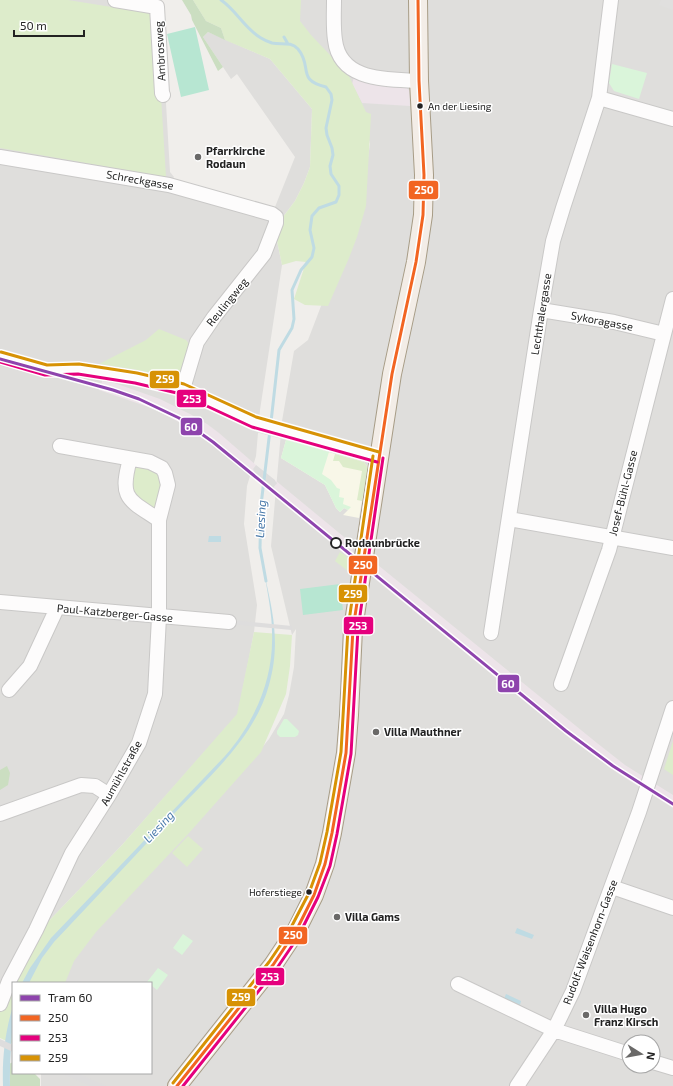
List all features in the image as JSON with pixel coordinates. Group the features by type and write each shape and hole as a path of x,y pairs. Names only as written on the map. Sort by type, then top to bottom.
{"main road":[{"path":"177,1086 273,965 297,930 314,895 325,864 332,833 346,753 350,715 354,629 378,457 392,374 416,262 423,215 423,149 419,81 418,0"}],"street":[{"name":"Ambrosweg","path":"115,0 157,7 162,93 164,95"},
{"path":"334,0 335,41 338,52 347,65 360,74 371,77 419,81"},
{"name":"Lechthalergasse","path":"491,633 492,618 553,241 599,98 611,0"},
{"path":"599,98 673,119"},
{"name":"Schreckgasse","path":"0,157 169,185 265,212 276,217"},
{"name":"Reulingweg","path":"183,389 197,342 214,317 264,254 276,223 276,217"},
{"name":"Josef-Bühl-Gasse","path":"561,684 609,550 673,299"},
{"name":"Sykoragasse","path":"541,310 614,322 664,334"},
{"path":"0,357 46,370 78,369 136,378 183,389 254,422 378,457"},
{"name":"Aumühlstraße","path":"0,1004 72,853 109,795 139,743 155,694 158,617 159,520 168,484 165,473 156,465 60,446"},
{"path":"130,459 125,477 127,495 133,503 159,520"},
{"path":"509,519 673,548"},
{"name":"Paul-Katzberger-Gasse","path":"0,602 229,622"},
{"path":"9,690 30,666 57,608"},
{"name":"Rudolf-Waisenhorn-Gasse","path":"517,1086 554,1030 573,991 639,812 673,708"},
{"path":"0,814 81,785 95,786 109,795"},
{"path":"612,887 673,908"},
{"path":"458,984 554,1030 621,1051"},
{"path":"661,1064 673,1068"}],"shaded area":[{"path":"0,0 160,0 170,172 174,177 169,184 276,216 275,207 295,157 237,74 231,79 203,37 208,32 270,59 312,109 310,167 295,201 283,217 276,236 282,265 260,410 256,456 247,486 244,524 257,605 254,632 238,714 122,845 42,928 0,1004"},
{"path":"275,0 673,0 673,1086 41,1086 41,1074 152,1074 152,982 60,982 74,953 247,766 269,739 284,714 294,667 296,629 292,635 271,546 282,421 294,351 308,340 362,199 370,144 360,104"},
{"path":"661,0 673,0 673,10 659,5"},
{"path":"354,77 371,83 404,85 409,90 410,106 362,103 352,84"},
{"path":"103,379 160,399 207,424 256,465 253,469 255,471 254,479 201,436 177,421 154,409 99,390"},
{"path":"286,440 364,462 368,468 359,518 343,515 348,510 344,508 340,512 336,508 325,485 281,458"},
{"path":"275,480 355,546 352,549 354,553 351,557 353,559 352,560 273,495 276,491 274,487 277,483 274,481"},
{"path":"373,561 625,765 673,795 673,808 619,774 572,740 370,575 373,571 371,567"}],"green space":[{"path":"0,0 68,0 149,13 153,18 161,96 166,177 0,148"},
{"path":"182,0 193,0 206,21 221,28 225,40 208,32 203,37 223,67 218,71 192,20 191,15"},
{"path":"193,0 301,0 300,21 311,35 348,74 366,112 371,114 366,206 357,237 328,306 305,305 294,299 306,262 296,261 282,265 276,236 283,217 295,201 310,167 312,109 270,59 225,40 221,28 206,21"},
{"path":"195,27 209,90 181,97 167,34"},
{"path":"612,64 647,73 639,99 614,91 609,83"},
{"path":"159,329 186,340 189,344 179,382 138,371 99,364 146,340"},
{"path":"286,440 329,452 322,474 340,489 339,497 344,498 343,504 351,507 348,510 344,508 340,512 336,508 325,485 281,458"},
{"path":"335,454 364,462 368,468 362,501 357,500 362,471 343,467 339,461 333,461"},
{"path":"138,464 157,470 164,487 154,510 133,497 131,473 133,467"},
{"path":"340,552 354,561 353,567 349,572 335,561"},
{"path":"340,584 343,610 303,615 300,589"},
{"path":"254,632 292,635 286,694 261,752 189,833 96,932 74,961 65,982 12,982 42,928 122,845 237,714"},
{"path":"284,719 287,719 299,731 298,735 295,737 280,737 277,734 277,731"},
{"path":"673,741 673,775 664,769"},
{"path":"7,766 10,773 8,785 0,790 0,770"},
{"path":"188,836 203,849 187,867 172,853"},
{"path":"183,934 193,941 182,955 173,948"},
{"path":"158,968 168,975 157,990 152,986 152,982 147,982"},
{"path":"12,982 12,1044 0,1038 0,1004"},
{"path":"12,1062 12,1074 35,1074 40,1079 40,1086 10,1086 9,1064"}],"water":[{"path":"209,536 221,536 221,542 208,542"},
{"name":"Liesing","path":"265,577 273,618 275,644 274,657 269,685 262,705 253,723 228,757 54,942 42,958 30,982 23,982 30,968 51,938 236,743 254,714 266,682 270,666 272,625"},
{"path":"517,928 534,935 532,939 515,933"},
{"path":"506,994 521,1001 520,1005 504,999"},
{"path":"12,1010 10,1086 3,1086 3,1065 8,1026"}],"pier":[{"path":"256,414 283,422 286,440 252,431"},
{"path":"256,465 277,483 274,487 276,491 273,495 252,477 255,473 253,469"},
{"path":"230,620 292,626 292,630 229,624"},
{"path":"0,1039 12,1045 12,1052 0,1046"},
{"path":"63,1074 79,1074 106,1086 90,1086"}],"waterway":[{"name":"Liesing","path":"221,0 250,30 261,38 275,44 292,45 298,49 302,56 308,77 311,81 326,87 331,94 332,100 326,128 333,155 330,166 331,174 339,186 339,195 336,202 319,208 312,216 310,230 314,248 312,257 301,270 292,290 294,319 292,328 279,350 271,422"},
{"name":"Liesing","path":"284,37 288,44"},
{"name":"Liesing","path":"266,581 260,548 261,505 270,430"}],"tram line":[{"name":"60","path":"0,359 113,390 139,399 179,418 213,442 566,731 613,766 673,804"}],"transit line":[{"name":"250","path":"177,1086 273,965 297,929 314,895 325,864 332,833 346,753 353,629 392,374 416,262 423,215 424,175 419,81 418,0"},
{"name":"259","path":"1,352 47,365 79,364 137,373 184,384 256,417 379,452"},
{"name":"253","path":"0,362 45,375 78,374 135,383 181,394 252,427 377,462"},
{"name":"259","path":"173,1083 269,962 286,937 309,893 320,863 341,752 348,628 373,456"},
{"name":"253","path":"183,1086 277,968 294,943 318,897 330,866 351,754 358,629 383,458"}],"place":[{"name":"An der Liesing","path":"420,106"},
{"name":"Pfarrkirche Rodaun","path":"198,157"},
{"name":"Rodaunbrücke","path":"336,543"},
{"name":"Villa Mauthner","path":"376,732"},
{"name":"Hoferstiege","path":"309,892"},
{"name":"Villa Gams","path":"337,917"},
{"name":"Villa Hugo Franz Kirsch","path":"586,1015"}]}
